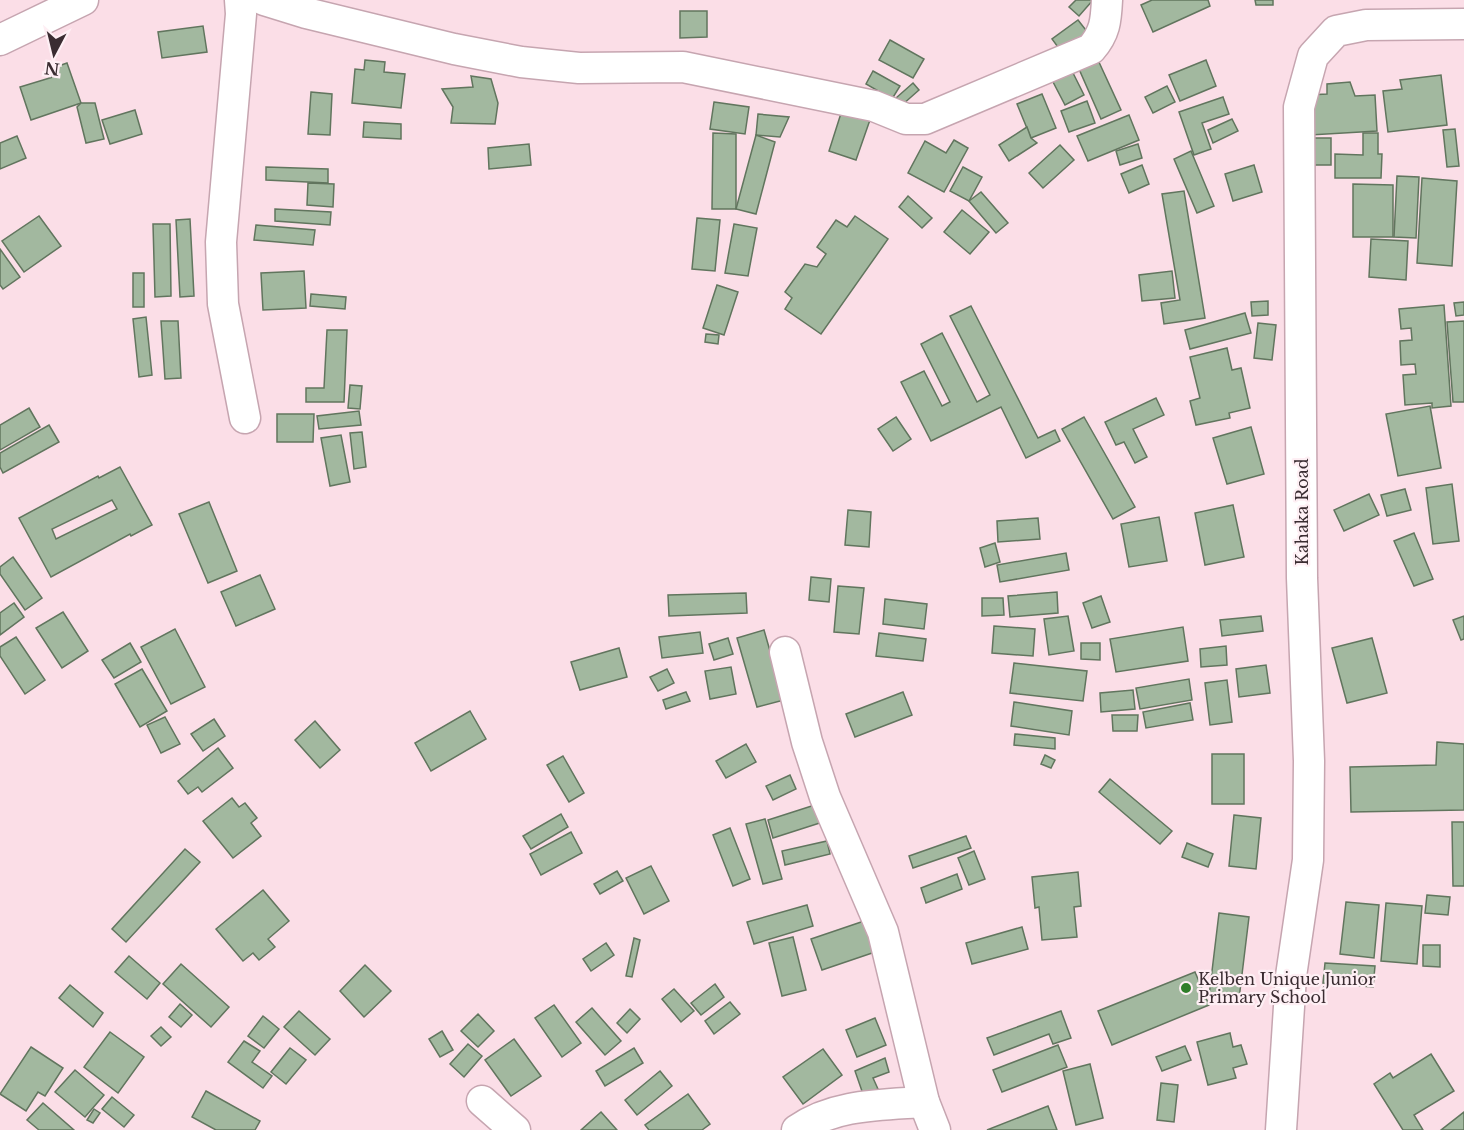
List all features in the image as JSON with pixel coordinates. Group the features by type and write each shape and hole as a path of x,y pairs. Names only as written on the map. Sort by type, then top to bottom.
{"street":[{"path":"0,40 83,0"},
{"path":"240,0 241,14 221,242 223,304 245,418"},
{"path":"264,0 340,22 521,62 579,68 683,67 874,106 906,119 925,119 1091,49 1101,37 1107,0"},
{"name":"Kahaka Road","path":"1281,1130 1291,976 1308,860 1309,761 1302,578 1299,107 1314,56 1336,31 1366,25 1464,24"},
{"path":"785,652 807,742 825,797 883,932 924,1102 935,1130"},
{"path":"482,1101 515,1130"},
{"path":"797,1130 830,1114 853,1108 924,1102"}],"building":[{"path":"1076,0 1093,0 1079,16 1069,7"},
{"path":"1152,0 1208,0 1210,6 1153,32 1141,5"},
{"path":"1255,0 1273,0 1273,5 1256,5"},
{"path":"680,11 707,11 707,37 680,38"},
{"path":"1078,20 1089,34 1063,54 1052,39"},
{"path":"203,26 207,52 162,58 158,32"},
{"path":"890,40 924,59 913,78 879,60"},
{"path":"365,60 385,62 384,72 405,74 401,108 352,103 355,69 364,70"},
{"path":"1098,60 1121,110 1101,119 1079,69"},
{"path":"1206,60 1216,86 1180,101 1169,75"},
{"path":"67,63 81,103 31,120 20,87 53,77 50,69"},
{"path":"1070,67 1084,95 1065,105 1051,78"},
{"path":"873,71 900,86 892,99 866,84"},
{"path":"1441,75 1447,125 1388,132 1383,91 1402,89 1400,80"},
{"path":"471,76 491,79 498,103 495,124 451,123 453,107 442,89 473,87"},
{"path":"1350,82 1355,96 1375,95 1377,131 1310,135 1308,95 1327,94 1327,84"},
{"path":"913,83 919,90 902,105 896,98"},
{"path":"1167,86 1175,102 1153,113 1145,97"},
{"path":"311,92 332,94 330,135 308,134"},
{"path":"1042,94 1056,128 1031,138 1017,104"},
{"path":"1223,97 1229,114 1202,123 1211,149 1194,155 1179,112"},
{"path":"1087,101 1095,123 1069,132 1061,111"},
{"path":"714,102 749,107 745,134 710,129"},
{"path":"81,103 95,103 104,139 86,143 77,107"},
{"path":"843,107 871,117 856,160 829,151"},
{"path":"135,110 142,134 110,144 102,120"},
{"path":"758,114 789,117 780,137 756,135"},
{"path":"1129,115 1139,140 1088,161 1077,136"},
{"path":"1232,119 1238,131 1213,143 1208,130"},
{"path":"364,122 401,124 401,139 363,137"},
{"path":"1027,127 1031,138 1037,143 1009,161 999,145"},
{"path":"1455,129 1459,166 1447,167 1443,130"},
{"path":"713,133 736,134 736,209 712,209"},
{"path":"1363,133 1378,133 1378,154 1382,154 1381,178 1335,178 1335,154 1363,155"},
{"path":"756,135 775,142 756,214 736,209"},
{"path":"17,136 26,158 0,169 0,143"},
{"path":"1307,138 1331,138 1331,165 1307,165"},
{"path":"954,140 968,148 944,192 908,173 925,141 946,153"},
{"path":"529,144 531,165 489,169 488,148"},
{"path":"1138,144 1142,158 1120,165 1116,151"},
{"path":"1060,145 1074,160 1043,188 1029,173"},
{"path":"1191,151 1214,206 1197,213 1174,159"},
{"path":"1142,165 1149,184 1129,193 1121,174"},
{"path":"1254,165 1262,192 1233,201 1225,174"},
{"path":"266,167 328,169 328,183 266,180"},
{"path":"963,167 982,177 969,201 950,191"},
{"path":"1397,176 1419,177 1416,238 1394,237"},
{"path":"1422,178 1457,181 1452,266 1417,263"},
{"path":"308,183 334,184 333,207 307,205"},
{"path":"1353,184 1393,185 1393,237 1353,237"},
{"path":"1184,191 1205,318 1164,324 1161,303 1180,300 1162,194"},
{"path":"981,192 1008,223 996,233 969,201"},
{"path":"908,196 932,218 922,228 899,207"},
{"path":"275,209 331,212 330,225 275,221"},
{"path":"962,210 989,232 970,254 944,232"},
{"path":"39,216 61,246 24,272 2,241"},
{"path":"855,216 888,239 821,334 785,309 792,298 785,292 805,264 817,267 826,254 817,247 836,220 847,227"},
{"path":"697,218 720,220 715,271 692,269"},
{"path":"190,219 194,296 180,297 176,220"},
{"path":"153,224 170,224 171,296 155,297"},
{"path":"734,224 757,228 748,276 725,273"},
{"path":"256,225 315,230 313,245 254,240"},
{"path":"1371,239 1408,241 1406,280 1369,277"},
{"path":"0,249 20,277 3,289 0,285"},
{"path":"304,271 306,308 263,310 261,273"},
{"path":"1172,271 1175,298 1142,301 1139,275"},
{"path":"133,273 144,273 144,307 133,307"},
{"path":"717,285 738,292 724,335 703,328"},
{"path":"311,294 346,297 345,309 310,306"},
{"path":"1268,301 1268,315 1252,316 1251,302"},
{"path":"1464,302 1464,315 1456,316 1454,303"},
{"path":"1444,305 1451,406 1432,408 1432,403 1405,405 1403,375 1416,374 1415,364 1401,365 1400,341 1412,340 1411,328 1401,329 1399,309"},
{"path":"971,306 1038,438 1055,430 1060,441 1026,458 1001,407 931,441 901,382 924,371 942,406 950,402 921,344 942,333 977,402 990,395 950,316"},
{"path":"1245,313 1251,333 1190,349 1185,330"},
{"path":"146,317 152,375 139,377 133,319"},
{"path":"161,321 178,321 181,378 165,379"},
{"path":"1464,321 1464,402 1453,402 1447,322"},
{"path":"1258,323 1276,325 1272,360 1254,358"},
{"path":"327,330 347,330 344,402 306,402 306,388 324,388"},
{"path":"706,334 719,335 718,344 705,342"},
{"path":"1227,348 1232,370 1241,368 1250,408 1229,413 1230,418 1196,425 1190,401 1200,398 1190,357"},
{"path":"350,385 362,386 360,409 348,408"},
{"path":"1156,398 1164,415 1133,429 1147,457 1135,463 1124,442 1116,445 1105,422"},
{"path":"1430,406 1441,468 1398,476 1386,414"},
{"path":"29,408 40,427 0,450 0,425"},
{"path":"359,411 361,425 319,429 317,416"},
{"path":"277,414 314,414 313,442 277,442"},
{"path":"896,417 911,439 893,451 878,429"},
{"path":"1084,417 1135,507 1113,519 1062,429"},
{"path":"49,425 59,442 3,473 0,467 0,453"},
{"path":"1251,427 1264,474 1227,484 1213,438"},
{"path":"362,432 366,467 354,469 350,433"},
{"path":"341,435 350,482 330,486 321,438"},
{"path":"120,467 152,525 131,536 130,534 51,577 19,518 98,476 99,478","holes":["112,500 117,509 56,539 52,529"]},
{"path":"1452,484 1459,541 1433,544 1426,488"},
{"path":"1405,489 1411,510 1387,516 1381,495"},
{"path":"1369,494 1379,515 1344,531 1334,510"},
{"path":"209,502 237,571 208,583 179,514"},
{"path":"1233,505 1244,557 1205,565 1195,513"},
{"path":"848,510 871,512 869,547 845,545"},
{"path":"1159,517 1167,561 1129,567 1121,524"},
{"path":"1038,518 1040,539 998,542 997,521"},
{"path":"1414,533 1433,579 1414,586 1394,541"},
{"path":"995,543 1000,562 985,567 980,548"},
{"path":"1066,553 1069,570 1000,582 997,565"},
{"path":"13,557 42,598 25,610 0,574 0,567"},
{"path":"260,575 275,609 236,626 221,592"},
{"path":"811,577 831,579 829,602 809,600"},
{"path":"838,586 864,588 859,634 834,632"},
{"path":"1057,592 1058,613 1010,617 1008,596"},
{"path":"746,593 747,613 669,616 668,595"},
{"path":"1101,596 1110,622 1092,628 1083,603"},
{"path":"982,598 1003,598 1004,615 982,616"},
{"path":"885,599 927,604 924,629 883,624"},
{"path":"14,603 24,617 0,635 0,613"},
{"path":"63,612 88,651 62,668 36,628"},
{"path":"1068,616 1074,651 1049,655 1044,619"},
{"path":"1261,616 1263,631 1222,636 1220,620"},
{"path":"1464,616 1464,639 1461,640 1453,620"},
{"path":"994,626 1035,629 1033,656 992,653"},
{"path":"1183,627 1188,661 1116,672 1110,639"},
{"path":"175,629 205,687 171,704 141,647"},
{"path":"764,630 784,700 757,707 737,638"},
{"path":"700,632 703,653 662,658 659,637"},
{"path":"879,633 926,639 923,661 876,656"},
{"path":"16,637 45,680 25,694 0,656 0,647"},
{"path":"728,638 733,654 714,660 709,644"},
{"path":"1372,638 1387,693 1347,703 1332,648"},
{"path":"130,643 141,662 114,678 102,660"},
{"path":"1081,643 1100,643 1100,660 1081,659"},
{"path":"1226,646 1227,665 1201,667 1200,649"},
{"path":"619,648 627,677 580,690 571,662"},
{"path":"1014,663 1087,671 1083,701 1010,693"},
{"path":"1266,665 1270,693 1239,697 1236,669"},
{"path":"731,667 736,694 710,699 705,671"},
{"path":"142,669 167,711 140,727 115,684"},
{"path":"667,669 674,683 658,691 650,677"},
{"path":"1189,679 1192,700 1140,709 1136,688"},
{"path":"1227,680 1232,722 1210,725 1205,683"},
{"path":"1133,690 1135,709 1101,712 1100,693"},
{"path":"686,692 690,701 666,709 663,700"},
{"path":"903,692 912,715 855,737 846,714"},
{"path":"1014,702 1072,711 1069,735 1011,726"},
{"path":"1190,703 1193,720 1146,728 1143,712"},
{"path":"470,711 486,739 431,771 415,743"},
{"path":"1112,715 1138,715 1137,731 1113,731"},
{"path":"165,717 180,744 161,753 147,725"},
{"path":"214,719 225,736 203,751 191,734"},
{"path":"315,721 340,750 320,768 295,740"},
{"path":"1015,734 1055,738 1055,749 1014,745"},
{"path":"1437,742 1464,744 1464,810 1351,812 1350,767 1436,765"},
{"path":"746,744 756,762 726,778 716,761"},
{"path":"218,748 233,768 202,792 198,787 188,794 178,781"},
{"path":"1212,754 1244,754 1244,804 1212,804"},
{"path":"1045,755 1055,760 1051,768 1041,764"},
{"path":"563,756 584,793 569,802 547,765"},
{"path":"790,775 796,789 773,800 766,786"},
{"path":"1110,779 1172,831 1160,844 1099,792"},
{"path":"232,798 239,807 245,803 257,818 251,823 261,836 233,858 203,821"},
{"path":"821,803 826,821 773,838 768,820"},
{"path":"561,814 568,827 531,849 523,836"},
{"path":"1234,815 1261,818 1256,869 1229,866"},
{"path":"765,819 782,879 763,884 746,824"},
{"path":"1452,822 1464,822 1464,886 1453,886"},
{"path":"730,828 750,879 733,886 713,835"},
{"path":"571,832 582,853 541,875 530,854"},
{"path":"966,836 971,848 913,868 909,856"},
{"path":"827,841 830,854 785,865 782,851"},
{"path":"1187,843 1213,854 1208,867 1182,857"},
{"path":"185,849 200,862 126,942 112,929"},
{"path":"974,851 985,879 969,885 958,858"},
{"path":"651,866 669,901 644,914 626,878"},
{"path":"617,871 623,881 600,894 594,884"},
{"path":"1078,872 1081,906 1074,907 1077,937 1042,940 1039,907 1035,908 1032,877"},
{"path":"957,874 962,889 926,903 921,888"},
{"path":"263,890 289,921 268,939 275,947 259,960 253,953 243,961 216,929"},
{"path":"1427,895 1450,897 1448,915 1425,913"},
{"path":"1346,902 1379,905 1374,958 1340,954"},
{"path":"1386,903 1422,906 1417,964 1381,961"},
{"path":"807,905 813,926 754,944 747,922"},
{"path":"1219,913 1249,917 1239,999 1209,996"},
{"path":"870,919 881,950 822,970 811,939"},
{"path":"1022,927 1028,949 972,964 966,943"},
{"path":"793,937 806,990 782,996 769,943"},
{"path":"634,938 640,940 632,977 626,976"},
{"path":"606,943 614,955 591,971 583,959"},
{"path":"1423,945 1440,945 1440,967 1423,966"},
{"path":"129,956 160,983 147,999 115,972"},
{"path":"1325,963 1375,966 1373,987 1323,983"},
{"path":"181,964 229,1007 211,1027 163,984"},
{"path":"365,965 391,991 364,1017 340,991"},
{"path":"1195,972 1209,1005 1112,1045 1098,1011"},
{"path":"715,984 724,997 701,1015 691,1003"},
{"path":"70,985 103,1013 93,1027 59,998"},
{"path":"674,989 694,1011 681,1022 662,999"},
{"path":"730,1002 740,1014 714,1034 705,1021"},
{"path":"180,1004 192,1015 181,1027 169,1017"},
{"path":"554,1005 581,1043 562,1057 535,1018"},
{"path":"592,1008 621,1041 605,1055 576,1022"},
{"path":"630,1009 640,1019 627,1033 617,1023"},
{"path":"299,1011 330,1039 315,1055 284,1027"},
{"path":"1061,1011 1071,1038 1053,1044 1049,1034 994,1055 987,1038"},
{"path":"478,1014 494,1031 478,1047 461,1031"},
{"path":"263,1016 279,1029 264,1048 248,1036"},
{"path":"875,1018 886,1045 857,1057 846,1030"},
{"path":"161,1027 171,1037 161,1046 151,1036"},
{"path":"442,1031 453,1050 440,1057 429,1039"},
{"path":"110,1032 144,1057 118,1093 84,1067"},
{"path":"1230,1033 1233,1047 1241,1045 1247,1064 1233,1068 1236,1078 1208,1085 1197,1042"},
{"path":"514,1039 541,1076 511,1096 485,1060"},
{"path":"244,1041 260,1051 252,1062 272,1076 263,1088 228,1062"},
{"path":"468,1044 482,1056 464,1077 450,1064"},
{"path":"1058,1045 1067,1067 1002,1092 993,1070"},
{"path":"1185,1046 1191,1060 1162,1071 1156,1057"},
{"path":"31,1047 63,1068 45,1096 38,1092 26,1111 0,1094"},
{"path":"290,1048 306,1060 286,1084 271,1072"},
{"path":"634,1048 643,1063 605,1086 596,1071"},
{"path":"823,1049 842,1075 803,1104 783,1077"},
{"path":"1431,1054 1454,1091 1414,1115 1423,1130 1403,1130 1374,1084 1390,1073 1393,1078"},
{"path":"885,1058 889,1072 873,1078 878,1089 863,1094 855,1071"},
{"path":"1090,1064 1103,1118 1076,1125 1063,1071"},
{"path":"75,1070 104,1095 85,1117 55,1092"},
{"path":"660,1071 672,1086 637,1115 625,1100"},
{"path":"1161,1083 1178,1085 1174,1122 1157,1120"},
{"path":"206,1091 260,1121 255,1130 216,1130 192,1117"},
{"path":"688,1094 710,1124 702,1130 649,1130 645,1125"},
{"path":"112,1097 134,1115 124,1127 102,1109"},
{"path":"43,1103 74,1130 39,1130 27,1120"},
{"path":"1048,1106 1057,1130 987,1130"},
{"path":"94,1109 100,1113 93,1123 87,1120"},
{"path":"601,1112 617,1130 581,1130"},
{"path":"1464,1112 1464,1130 1441,1130"}],"place":[{"name":"Kelben Unique Junior Primary School","path":"1186,988"}]}
